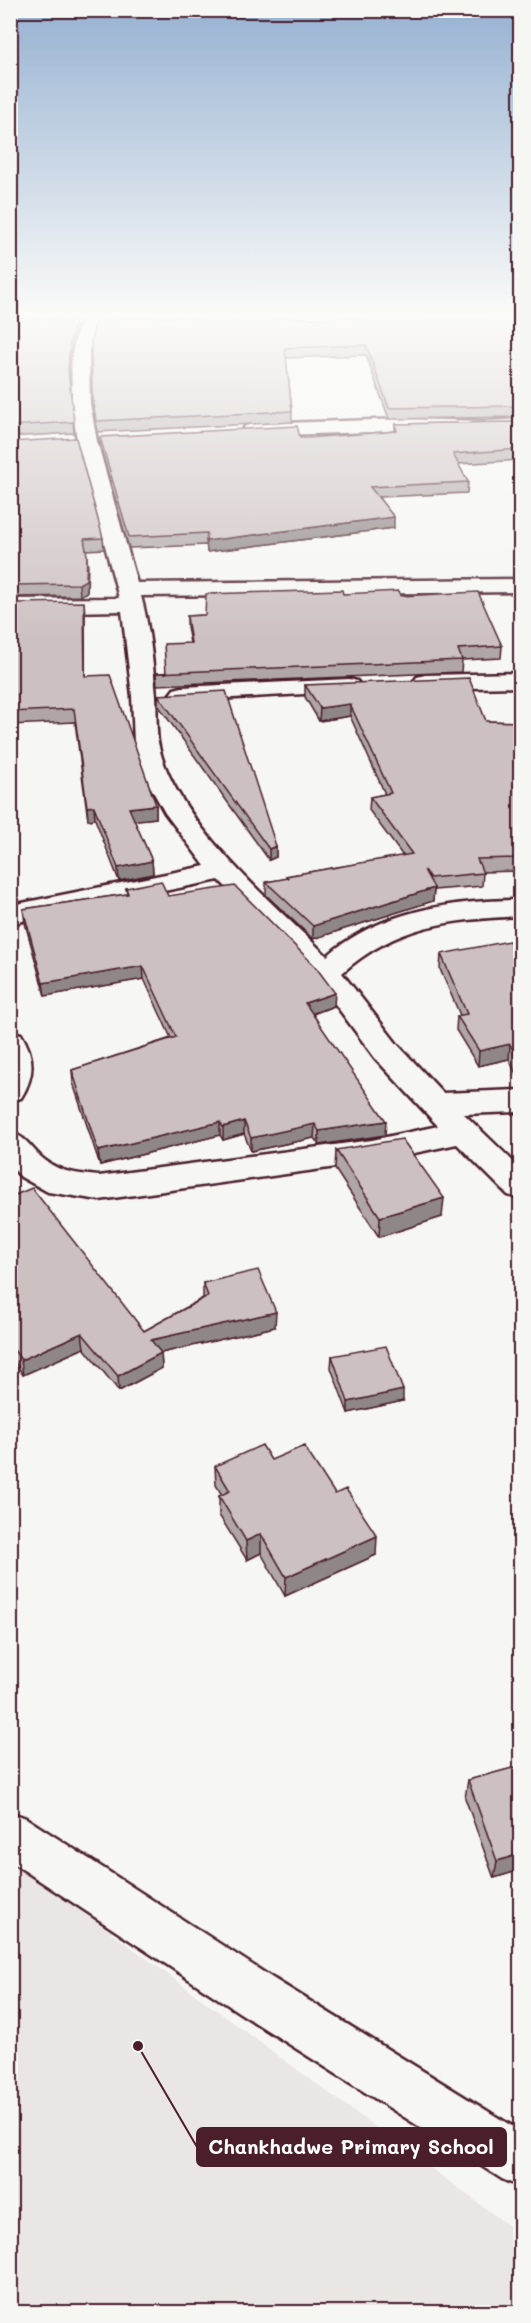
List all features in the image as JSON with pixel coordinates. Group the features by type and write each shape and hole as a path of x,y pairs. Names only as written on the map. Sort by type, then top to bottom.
{"street":[{"path":"85,426 130,597 144,696 146,743 158,777 200,844 223,871 326,972 386,1051 462,1132 520,1187"},
{"path":"236,431 365,426"},
{"path":"462,426 497,426"},
{"path":"10,606 130,597 520,585"},
{"path":"407,683 520,680"},
{"path":"144,696 371,685"},
{"path":"10,918 27,910 223,871"},
{"path":"326,972 364,941 409,921 495,909 520,908"},
{"path":"10,1041 16,1054 17,1076 10,1091"},
{"path":"435,1104 520,1101"},
{"path":"10,1143 33,1169 60,1184 99,1188 372,1151 462,1132"},
{"path":"10,1834 268,2002 520,2161"}],"shaded area":[{"path":"10,1858 520,2234 520,2312 11,2312"}],"building":[{"path":"290,426 297,426 300,437 307,438 397,431 396,426 520,426 520,449 453,454 468,482 370,487 394,517 206,541 207,533 129,537 100,437"},
{"path":"76,438 103,538 84,539 87,555 86,580 79,584 10,585 10,442"},
{"path":"342,590 343,594 399,591 401,596 478,592 502,646 458,649 462,660 166,673 164,644 191,643 187,616 205,615 206,594"},
{"path":"84,602 85,676 110,675 156,805 129,808 152,861 118,868 94,806 87,807 74,709 10,712 10,603"},
{"path":"469,678 486,721 520,722 520,858 477,859 483,873 430,878 424,870 434,888 313,926 266,882 288,878 286,876 412,854 370,797 391,793 350,704 320,708 305,685"},
{"path":"226,691 276,846 269,849 158,695"},
{"path":"161,881 168,896 235,886 315,966 335,993 305,1003 386,1121 319,1131 315,1124 251,1138 244,1121 223,1127 220,1122 98,1151 72,1070 176,1037 143,966 43,983 23,909 128,894 126,888"},
{"path":"509,941 520,959 519,1062 510,1044 479,1051 457,1016 467,1014 441,954"},
{"path":"402,1139 444,1198 380,1217 336,1150"},
{"path":"32,1188 144,1331 208,1296 203,1283 258,1270 276,1312 151,1340 161,1353 118,1376 82,1333 21,1360 10,1344 10,1197"},
{"path":"386,1346 403,1390 348,1402 332,1356"},
{"path":"262,1445 271,1460 304,1446 335,1494 346,1489 377,1536 286,1577 261,1534 246,1541 219,1496 230,1491 215,1466"},
{"path":"520,1766 520,1854 497,1861 468,1780"}],"place":[{"name":"Chankhadwe Primary School","path":"138,2046"}]}
